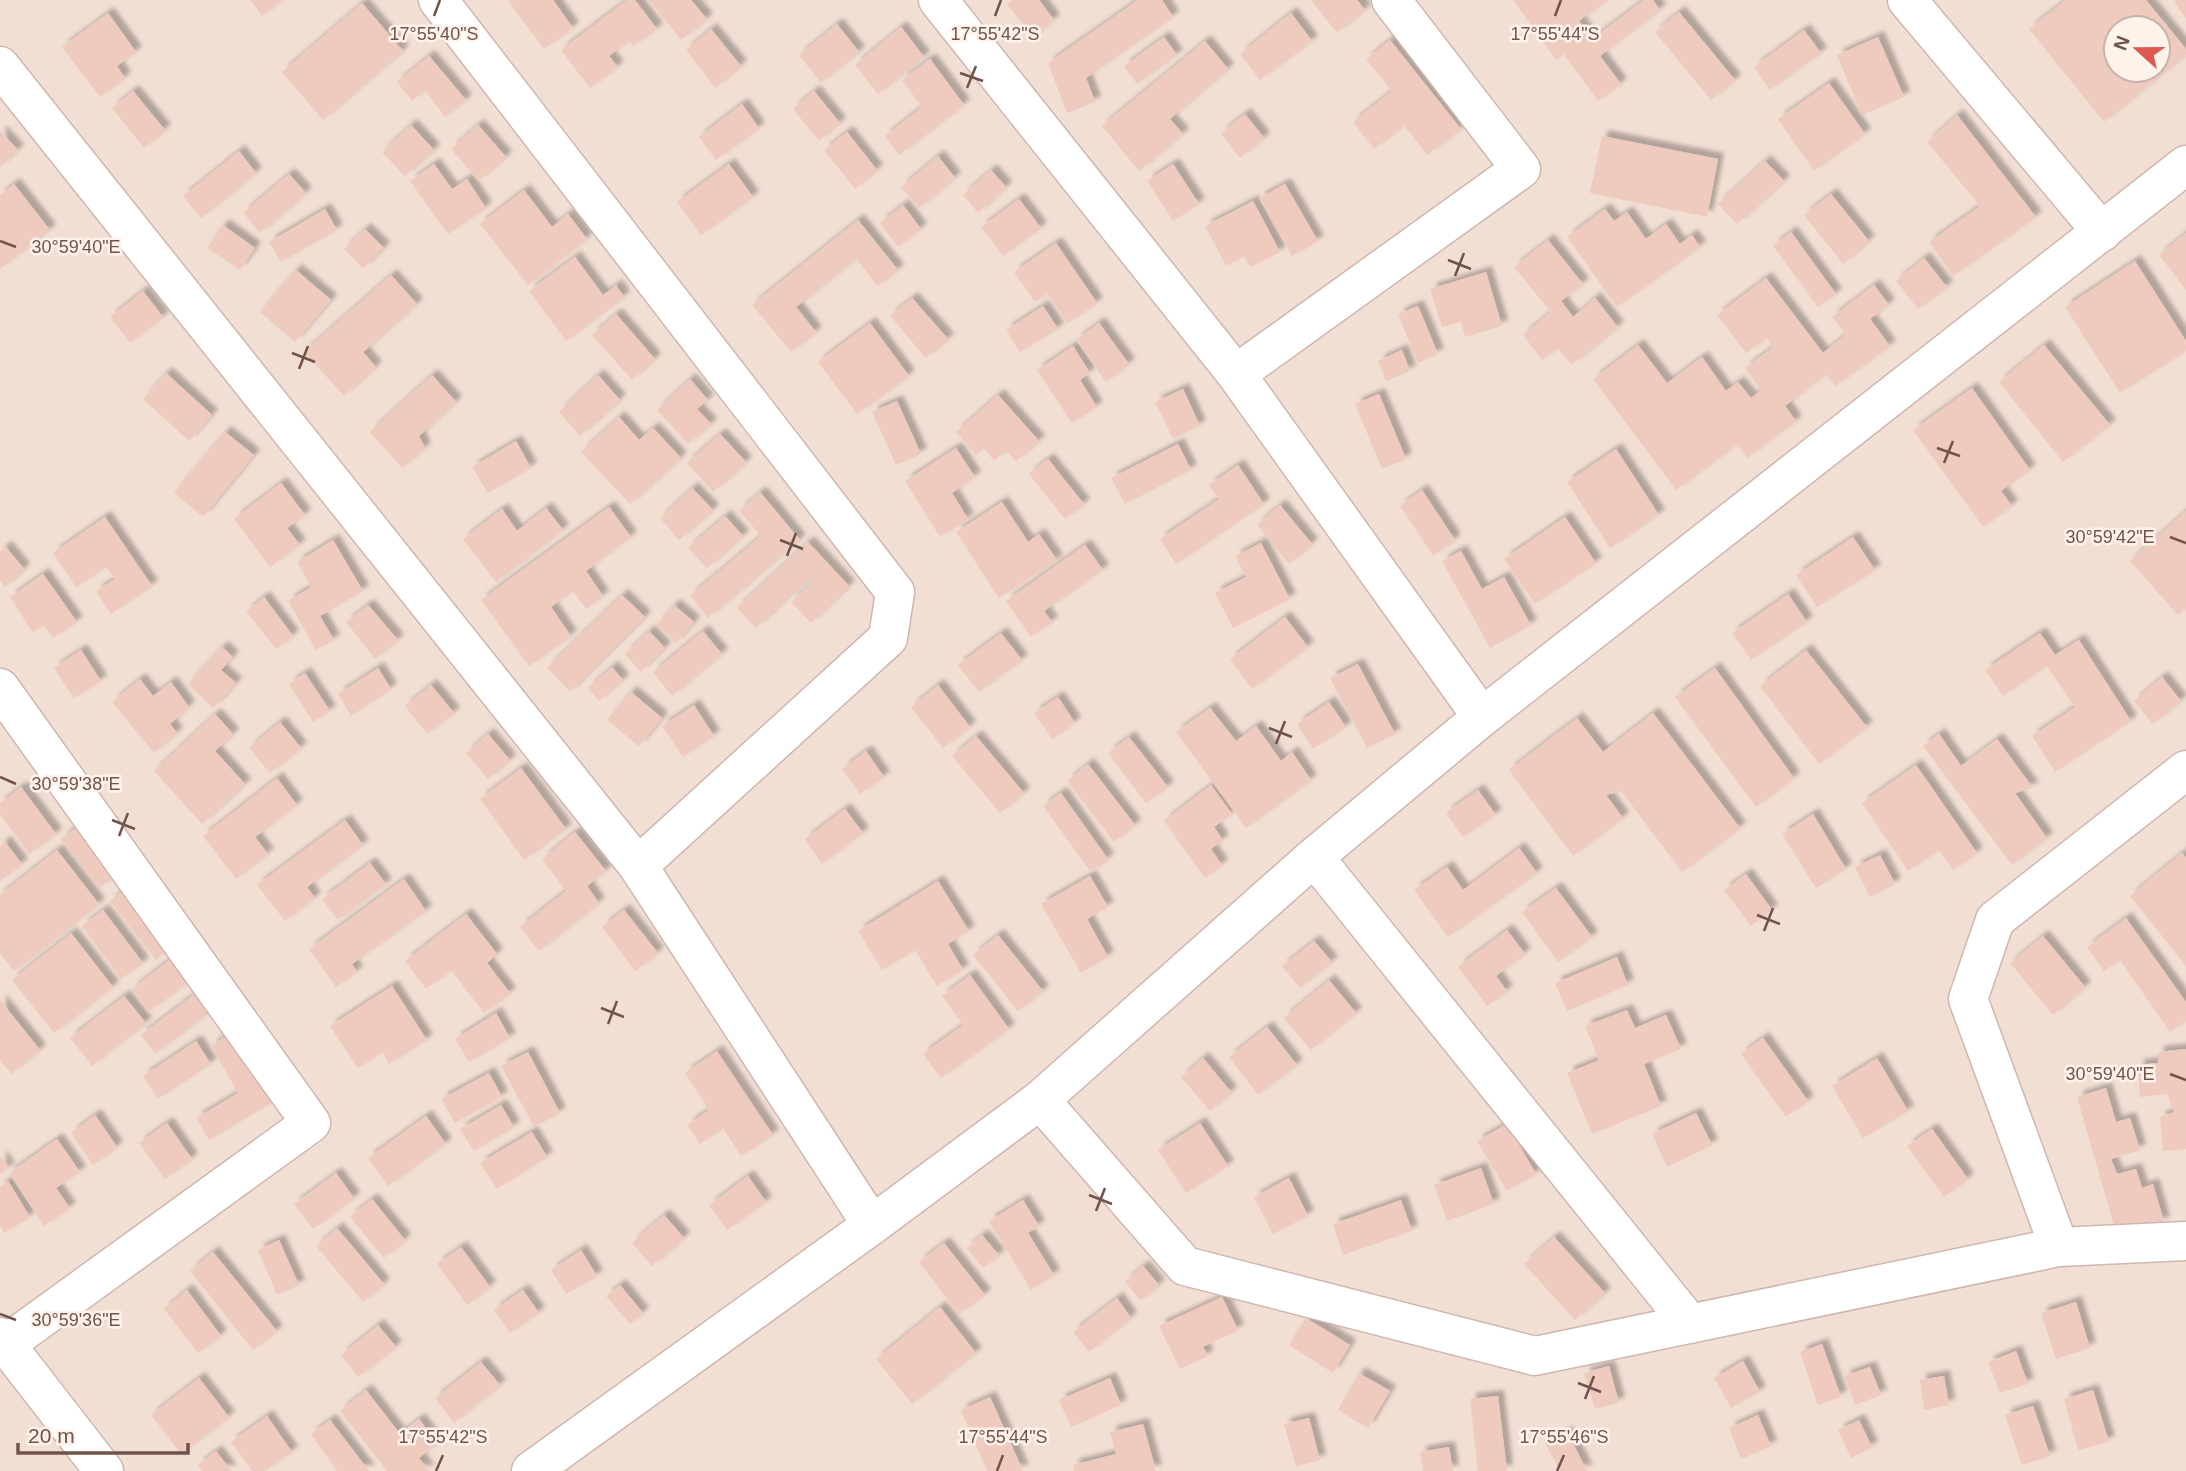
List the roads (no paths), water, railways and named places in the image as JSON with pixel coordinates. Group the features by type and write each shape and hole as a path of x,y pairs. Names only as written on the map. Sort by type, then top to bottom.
{"street":[{"path":"438,0 895,593 888,638 638,866"},
{"path":"938,0 1236,374 1482,717"},
{"path":"1236,374 1521,169 1391,0"},
{"path":"1906,0 2102,232"},
{"path":"0,66 638,866 872,1225"},
{"path":"531,1471 1040,1100 1314,857 1482,717 2186,165"},
{"path":"0,688 311,1123 3,1341 104,1471"},
{"path":"2059,1247 1968,999 1995,920 2186,770"},
{"path":"1314,857 1690,1324"},
{"path":"1040,1100 1185,1266 1535,1356 2059,1247 2186,1241"}]}
